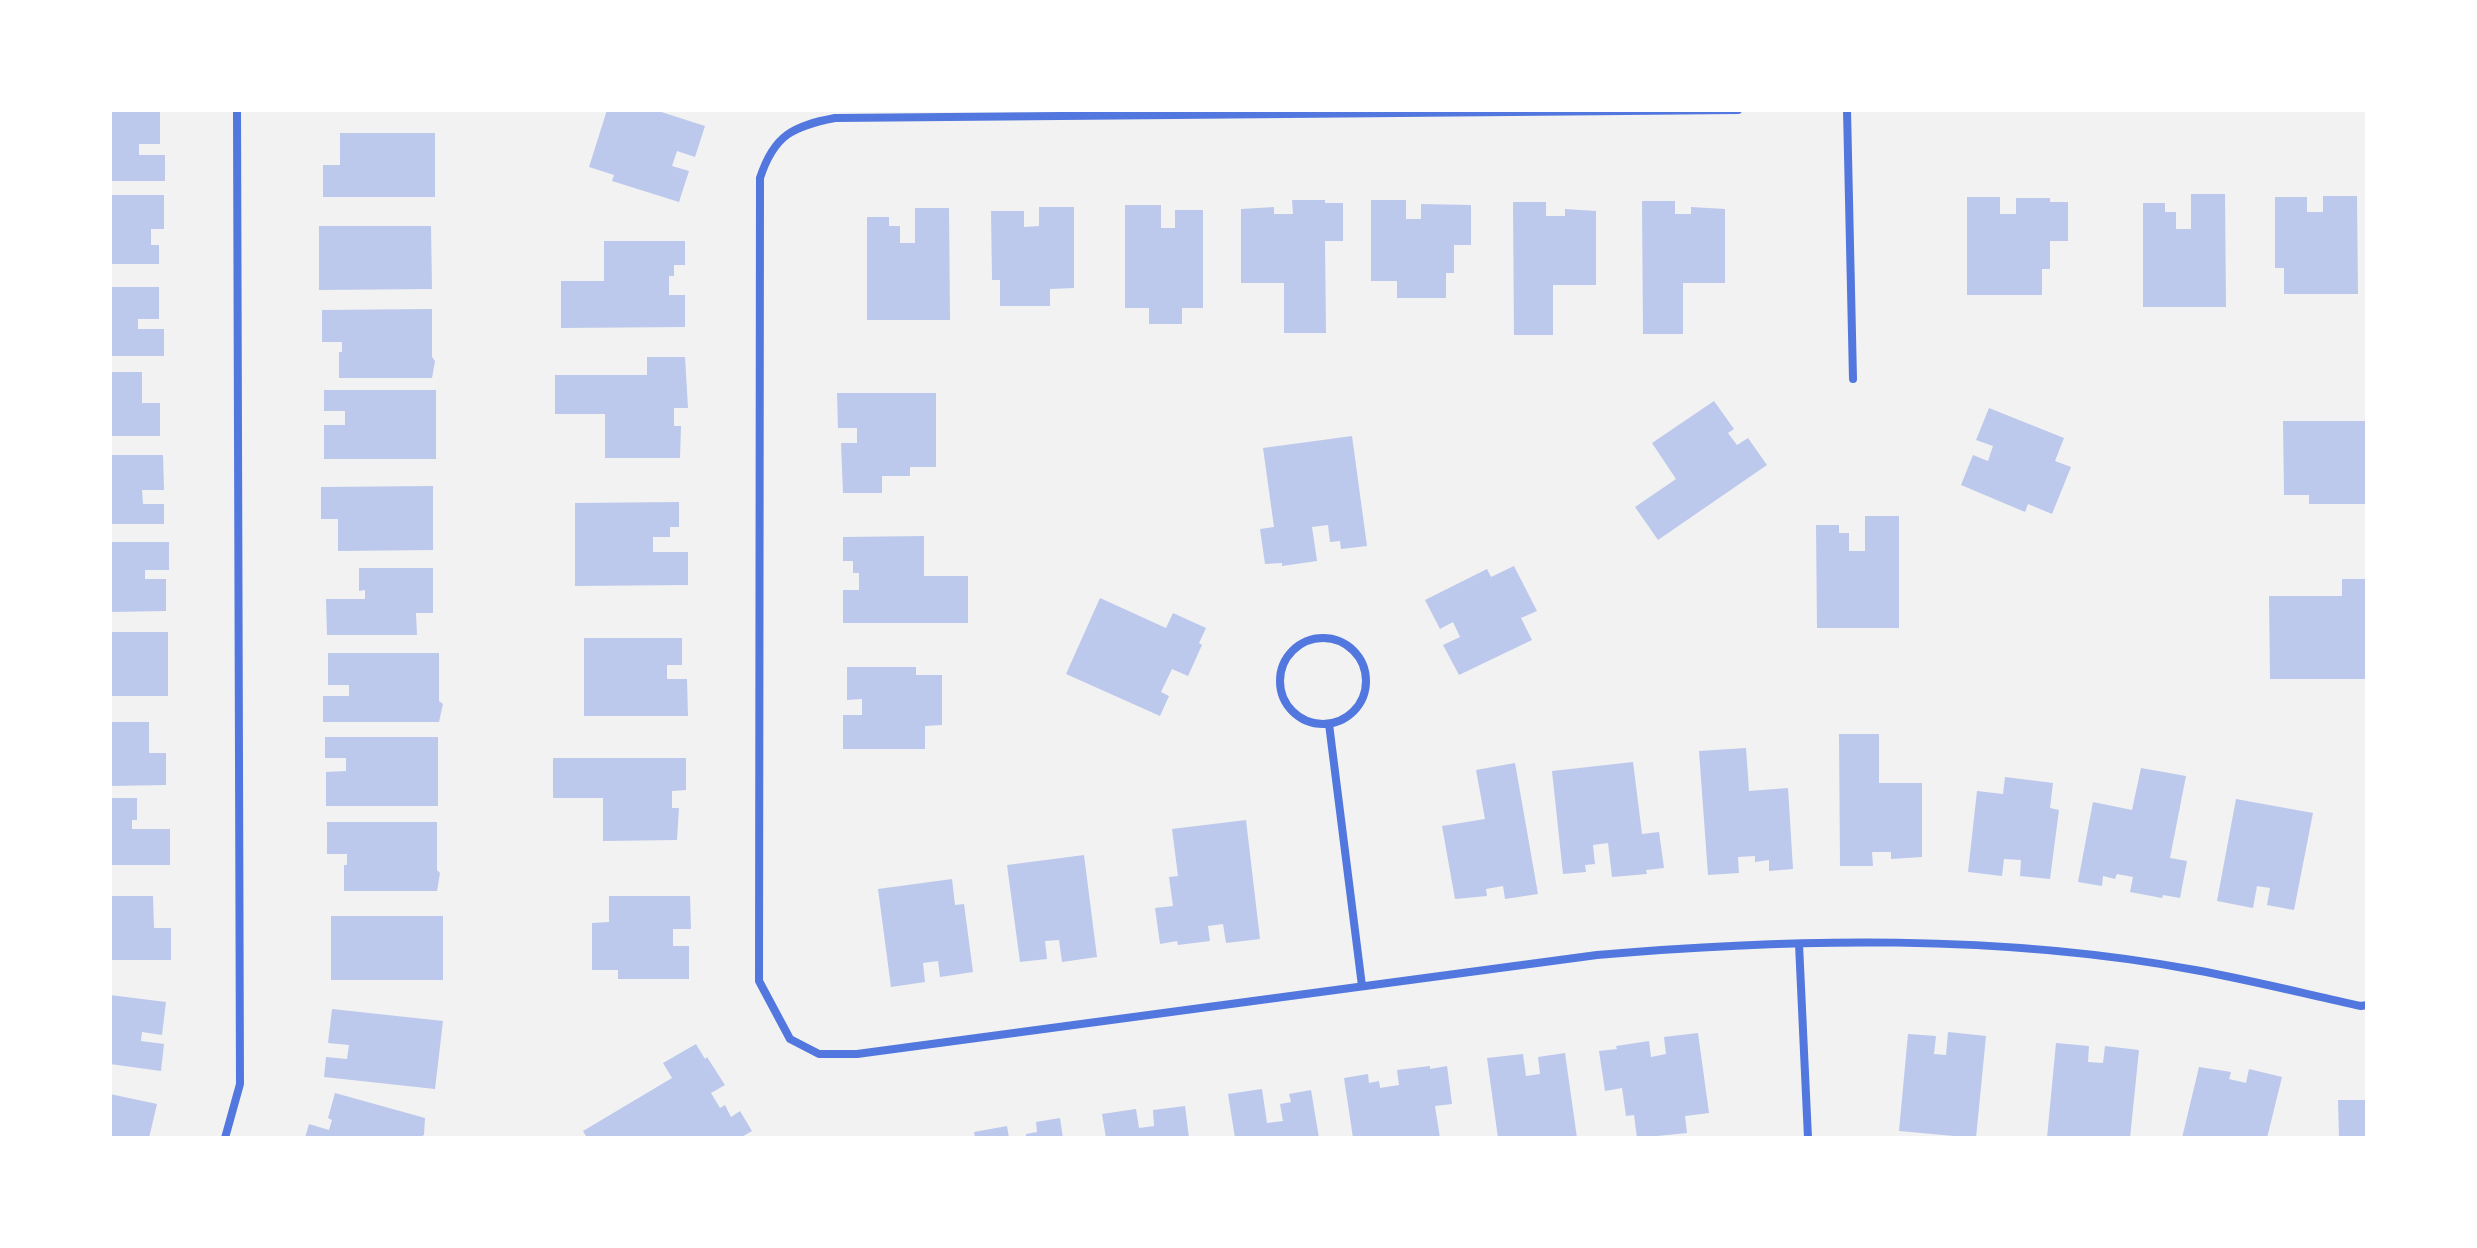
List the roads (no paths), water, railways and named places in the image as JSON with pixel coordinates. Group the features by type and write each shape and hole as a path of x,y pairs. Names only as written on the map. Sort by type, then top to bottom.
{"street":[{"path":"225,1138 240,1084 237,110"},
{"path":"1738,110 835,118 804,124 781,139 767,157 760,178 759,981 790,1039 819,1054 857,1054 1597,955 1695,946 1938,945 2064,953 2193,970 2367,1005"},
{"path":"1847,110 1853,379"},
{"path":"1320,638 1334,639 1348,645 1365,669 1367,684 1355,711 1329,724 1315,724 1291,711 1280,685 1286,659 1295,648 1306,641 1320,638"},
{"path":"1329,724 1362,986"},
{"path":"1799,944 1808,1138"}]}
